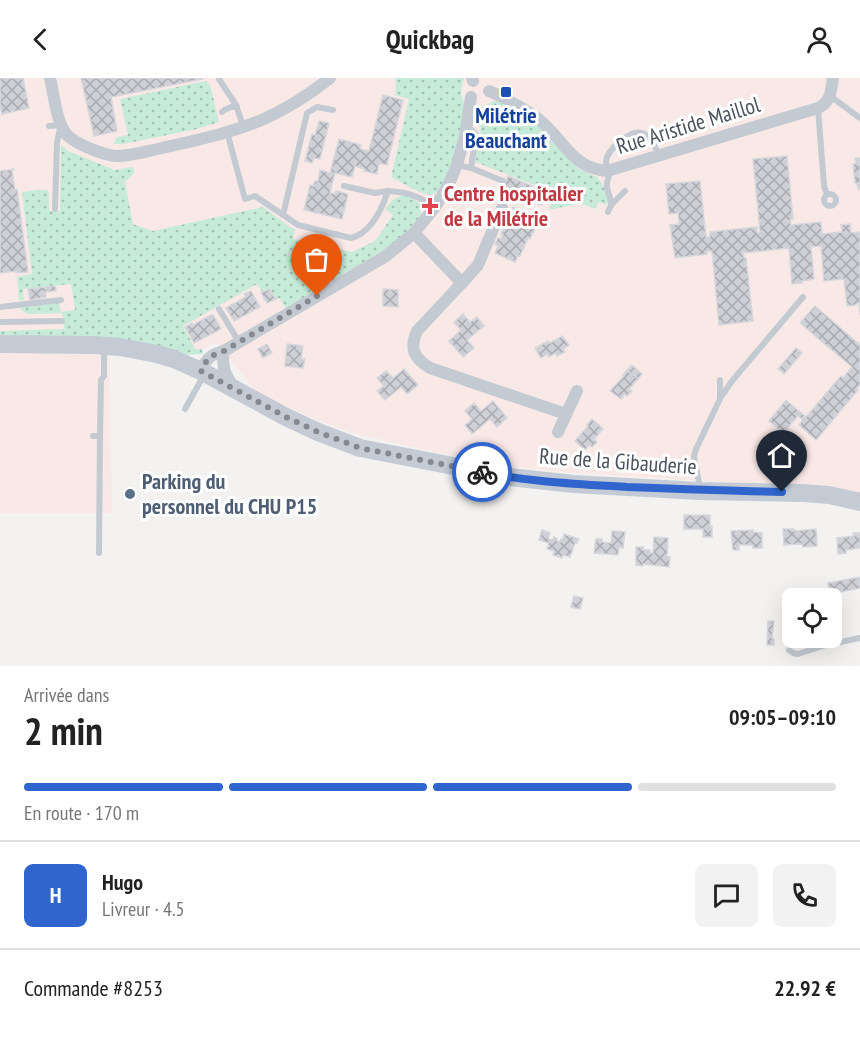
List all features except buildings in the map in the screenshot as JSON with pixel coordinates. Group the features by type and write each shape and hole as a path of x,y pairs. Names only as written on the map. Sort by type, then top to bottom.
{"street":[{"path":"50,78 55,126 87,147 114,156 134,154 243,127 285,108 311,93 330,78"},
{"path":"830,96 833,78"},
{"name":"Rue Aristide Maillol","path":"489,91 537,118 581,164 608,174 818,108 824,105 830,96"},
{"path":"205,369 215,353 239,342 386,256 414,233 435,207 457,165 467,126 471,97"},
{"path":"502,208 478,265 417,331 413,348 417,357 430,368 566,414"},
{"path":"414,233 462,283"},
{"name":"Rue de la Gibauderie","path":"0,344 105,346 140,350 205,369 235,390 286,417 360,448 510,477 553,483 803,493 829,495 860,502"},
{"path":"205,369 223,351"},
{"path":"223,351 222,366 235,390"},
{"path":"558,432 577,391"}],"lane":[{"path":"219,79 237,107 243,127"},
{"path":"830,96 860,118"},
{"path":"222,112 232,106 237,107"},
{"path":"283,215 307,113 317,107 333,110"},
{"path":"818,108 824,186 827,194"},
{"path":"54,209 57,142 55,126"},
{"path":"467,126 476,134 471,168"},
{"path":"227,132 245,199 255,196 298,225 351,238 359,236 384,205 388,191"},
{"path":"625,191 609,209 611,200 606,184 608,174 606,162 615,145 641,132 647,136 660,156"},
{"path":"457,165 503,181"},
{"path":"344,186 375,193 406,192 435,207"},
{"path":"700,490 694,456 721,397 803,297"},
{"path":"0,308 61,300"},
{"path":"219,309 239,342"},
{"path":"0,322 62,321"},
{"path":"99,553 97,408 99,380 104,376 105,346"},
{"path":"185,409 205,369"},
{"path":"720,380 721,397"},
{"path":"789,650 798,654 860,638"}],"shaded area":[{"name":"Centre hospitalier de la Milétrie","path":"0,78 860,78 860,494 846,490 561,472 491,464 353,433 258,394 216,342 200,351 109,336 112,513 0,513"}],"green space":[{"path":"395,78 464,78 461,91 464,103 463,113 455,154 445,181 433,194 418,191 391,177 409,99 395,95"},
{"path":"206,81 210,85 219,122 197,129 113,144 117,137 128,135 120,99"},
{"path":"498,100 535,123 571,162 581,170 597,177 603,185 608,201 606,205 599,202 595,209 580,203 549,210 555,193 475,162 481,127 472,120 475,110"},
{"path":"61,145 68,151 115,170 133,167 134,173 125,182 133,224 153,231 263,207 295,229 293,239 352,252 375,241 393,215 385,209 397,197 406,196 416,200 421,205 421,215 391,246 286,308 279,298 269,303 257,284 183,326 195,349 202,349 203,354 185,355 0,339 0,331 64,329 62,313 28,314 20,308 59,303 61,312 75,310 71,284 23,289 24,300 19,301 17,277 32,274 22,192 48,190 49,211 60,211"}],"way so far":[{"path":"317,296 224,351 208,357 201,371 286,417 360,448 482,472"}],"place":[{"name":"Milétrie Beauchant","path":"506,92"},
{"name":"Centre hospitalier de la Milétrie","path":"430,206"},
{"name":"Parking du personnel du CHU P15","path":"130,494"}],"route":[{"path":"482,472 553,483 782,492"}]}
